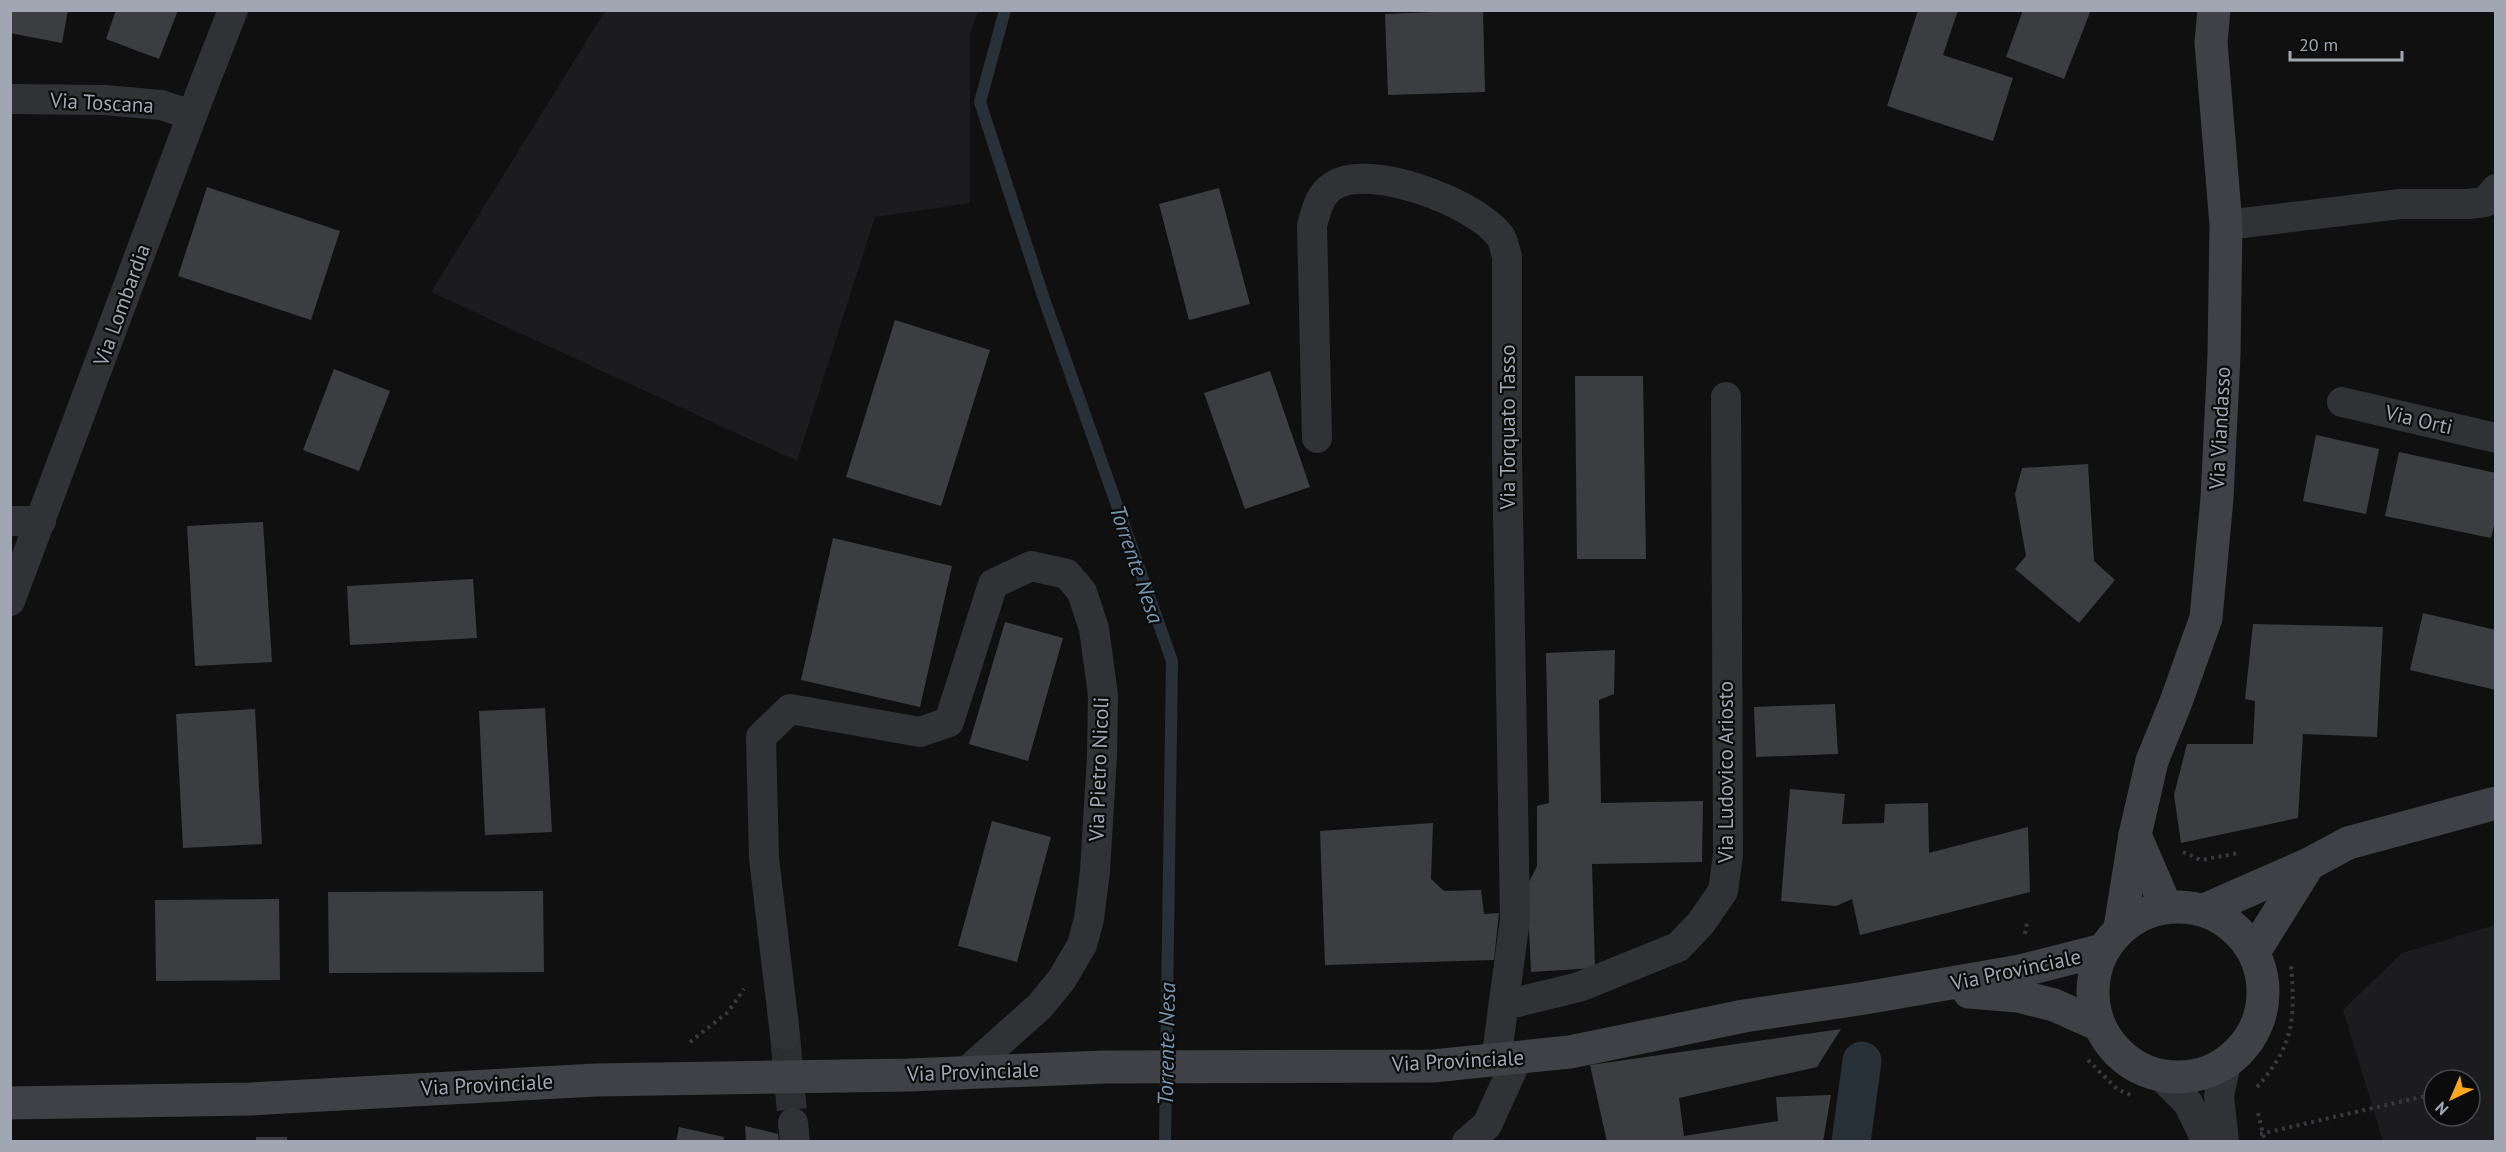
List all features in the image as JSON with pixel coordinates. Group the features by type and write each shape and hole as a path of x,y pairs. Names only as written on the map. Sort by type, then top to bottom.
{"street":[{"name":"Via Lombardia","path":"10,601 233,10"},
{"name":"Via Viandasso","path":"2112,939 2152,761 2206,618 2217,498 2224,355 2226,225 2211,42 2214,10"},
{"name":"Via Toscana","path":"10,99 105,100 161,105 192,115"},
{"name":"Via Torquato Tasso","path":"1317,438 1312,226 1318,203 1333,186 1366,177 1435,193 1480,217 1501,237 1507,258 1507,455 1515,919 1505,1005 1506,1060 1487,1125 1467,1142"},
{"path":"2226,225 2400,204 2468,204 2492,199"},
{"name":"Via Ludovico Ariosto","path":"1505,1005 1579,987 1678,947 1701,923 1723,891 1728,855 1726,397"},
{"name":"Via Orti","path":"2342,402 2496,438"},
{"path":"10,521 42,521"},
{"name":"Via Pietro Nicoli","path":"785,1035 764,858 761,736 790,709 920,732 949,723 993,584 1031,566 1067,574 1082,592 1094,628 1103,695 1096,859 1089,919 1082,945 1040,1006 965,1073"},
{"path":"2204,910 2309,864 2348,843 2496,803"},
{"path":"2135,835 2166,907"},
{"path":"2254,952 2309,864"},
{"path":"2162,1077 2184,1078 2200,1075 2226,1063 2251,1038 2261,1015 2264,995 2262,976 2254,952 2240,932 2223,919 2204,910 2166,907 2142,914 2112,939 2095,970 2092,991 2099,1025 2116,1051 2127,1061 2162,1077 2188,1103 2207,1142"},
{"name":"Via Provinciale","path":"10,1103 250,1100 431,1088 650,1079 965,1073 1105,1067 1433,1066 1570,1053 1744,1016 1929,988 2020,971 2112,939"},
{"name":"Via Provinciale","path":"1929,988 2018,996 2054,1005 2099,1025"},
{"path":"2224,1142 2219,1096 2226,1063"}],"path":[{"path":"650,1079 677,1052 728,1012 748,984"},
{"path":"2253,1092 2272,1071 2287,1045"},
{"path":"2254,1135 2422,1097"},
{"path":"2255,1102 2265,1142"}],"shaded area":[{"path":"605,11 978,11 970,34 970,203 875,217 797,461 431,292"},
{"path":"2495,925 2495,1141 2383,1141 2343,1010 2402,953"}],"building":[{"path":"10,10 68,10 62,43 10,33"},
{"path":"116,10 178,10 159,59 106,39"},
{"path":"1483,10 1485,92 1388,95 1385,14"},
{"path":"1918,10 1958,10 1943,55 2013,78 1993,141 1887,106"},
{"path":"2023,10 2091,10 2064,79 2006,57"},
{"path":"207,187 340,231 311,320 178,276"},
{"path":"1219,188 1250,304 1189,320 1159,204"},
{"path":"895,320 990,350 941,506 846,477"},
{"path":"334,369 390,391 359,471 303,450"},
{"path":"1270,371 1310,487 1245,509 1204,393"},
{"path":"1575,376 1643,376 1646,559 1577,559"},
{"path":"2316,435 2379,449 2366,514 2303,501"},
{"path":"2399,452 2496,473 2496,517 2491,538 2385,516"},
{"path":"2088,464 2094,561 2115,580 2079,623 2015,569 2026,556 2015,494 2022,468"},
{"path":"263,522 272,662 195,666 187,526"},
{"path":"833,538 952,566 920,707 801,680"},
{"path":"473,579 477,638 350,645 347,586"},
{"path":"2423,613 2496,630 2496,690 2410,670"},
{"path":"1005,622 1063,638 1028,761 969,744"},
{"path":"2253,624 2383,627 2377,737 2303,734 2298,818 2181,843 2174,795 2187,744 2253,744 2255,701 2245,699"},
{"path":"1615,650 1614,694 1599,700 1601,803 1703,801 1702,862 1592,864 1595,968 1531,972 1527,886 1537,866 1537,806 1549,803 1546,653"},
{"path":"1835,704 1838,754 1756,757 1754,707"},
{"path":"545,708 552,832 485,835 479,711"},
{"path":"255,709 262,844 183,848 176,714"},
{"path":"1790,789 1845,794 1842,824 1884,823 1885,804 1928,803 1929,853 2028,827 2030,892 1860,935 1852,899 1836,906 1781,901"},
{"path":"992,821 1051,837 1017,962 958,946"},
{"path":"1433,823 1431,879 1444,891 1481,890 1484,914 1499,913 1494,960 1325,965 1320,831"},
{"path":"543,891 544,972 329,973 328,892"},
{"path":"279,899 280,980 156,981 155,900"},
{"path":"1841,1029 1817,1067 1679,1098 1684,1136 1778,1121 1776,1097 1831,1095 1823,1142 1607,1142 1590,1065"},
{"path":"745,1126 778,1134 779,1142 746,1142"},
{"path":"679,1127 724,1137 723,1142 676,1142"},
{"path":"256,1137 287,1137 287,1142 256,1142"}],"waterway":[{"name":"Torrente Nesa","path":"1005,10 980,102 1044,299 1172,661 1165,1142"},
{"path":"1851,1142 1862,1061"}],"tunnel":[{"path":"785,1035 793,1123"}]}
